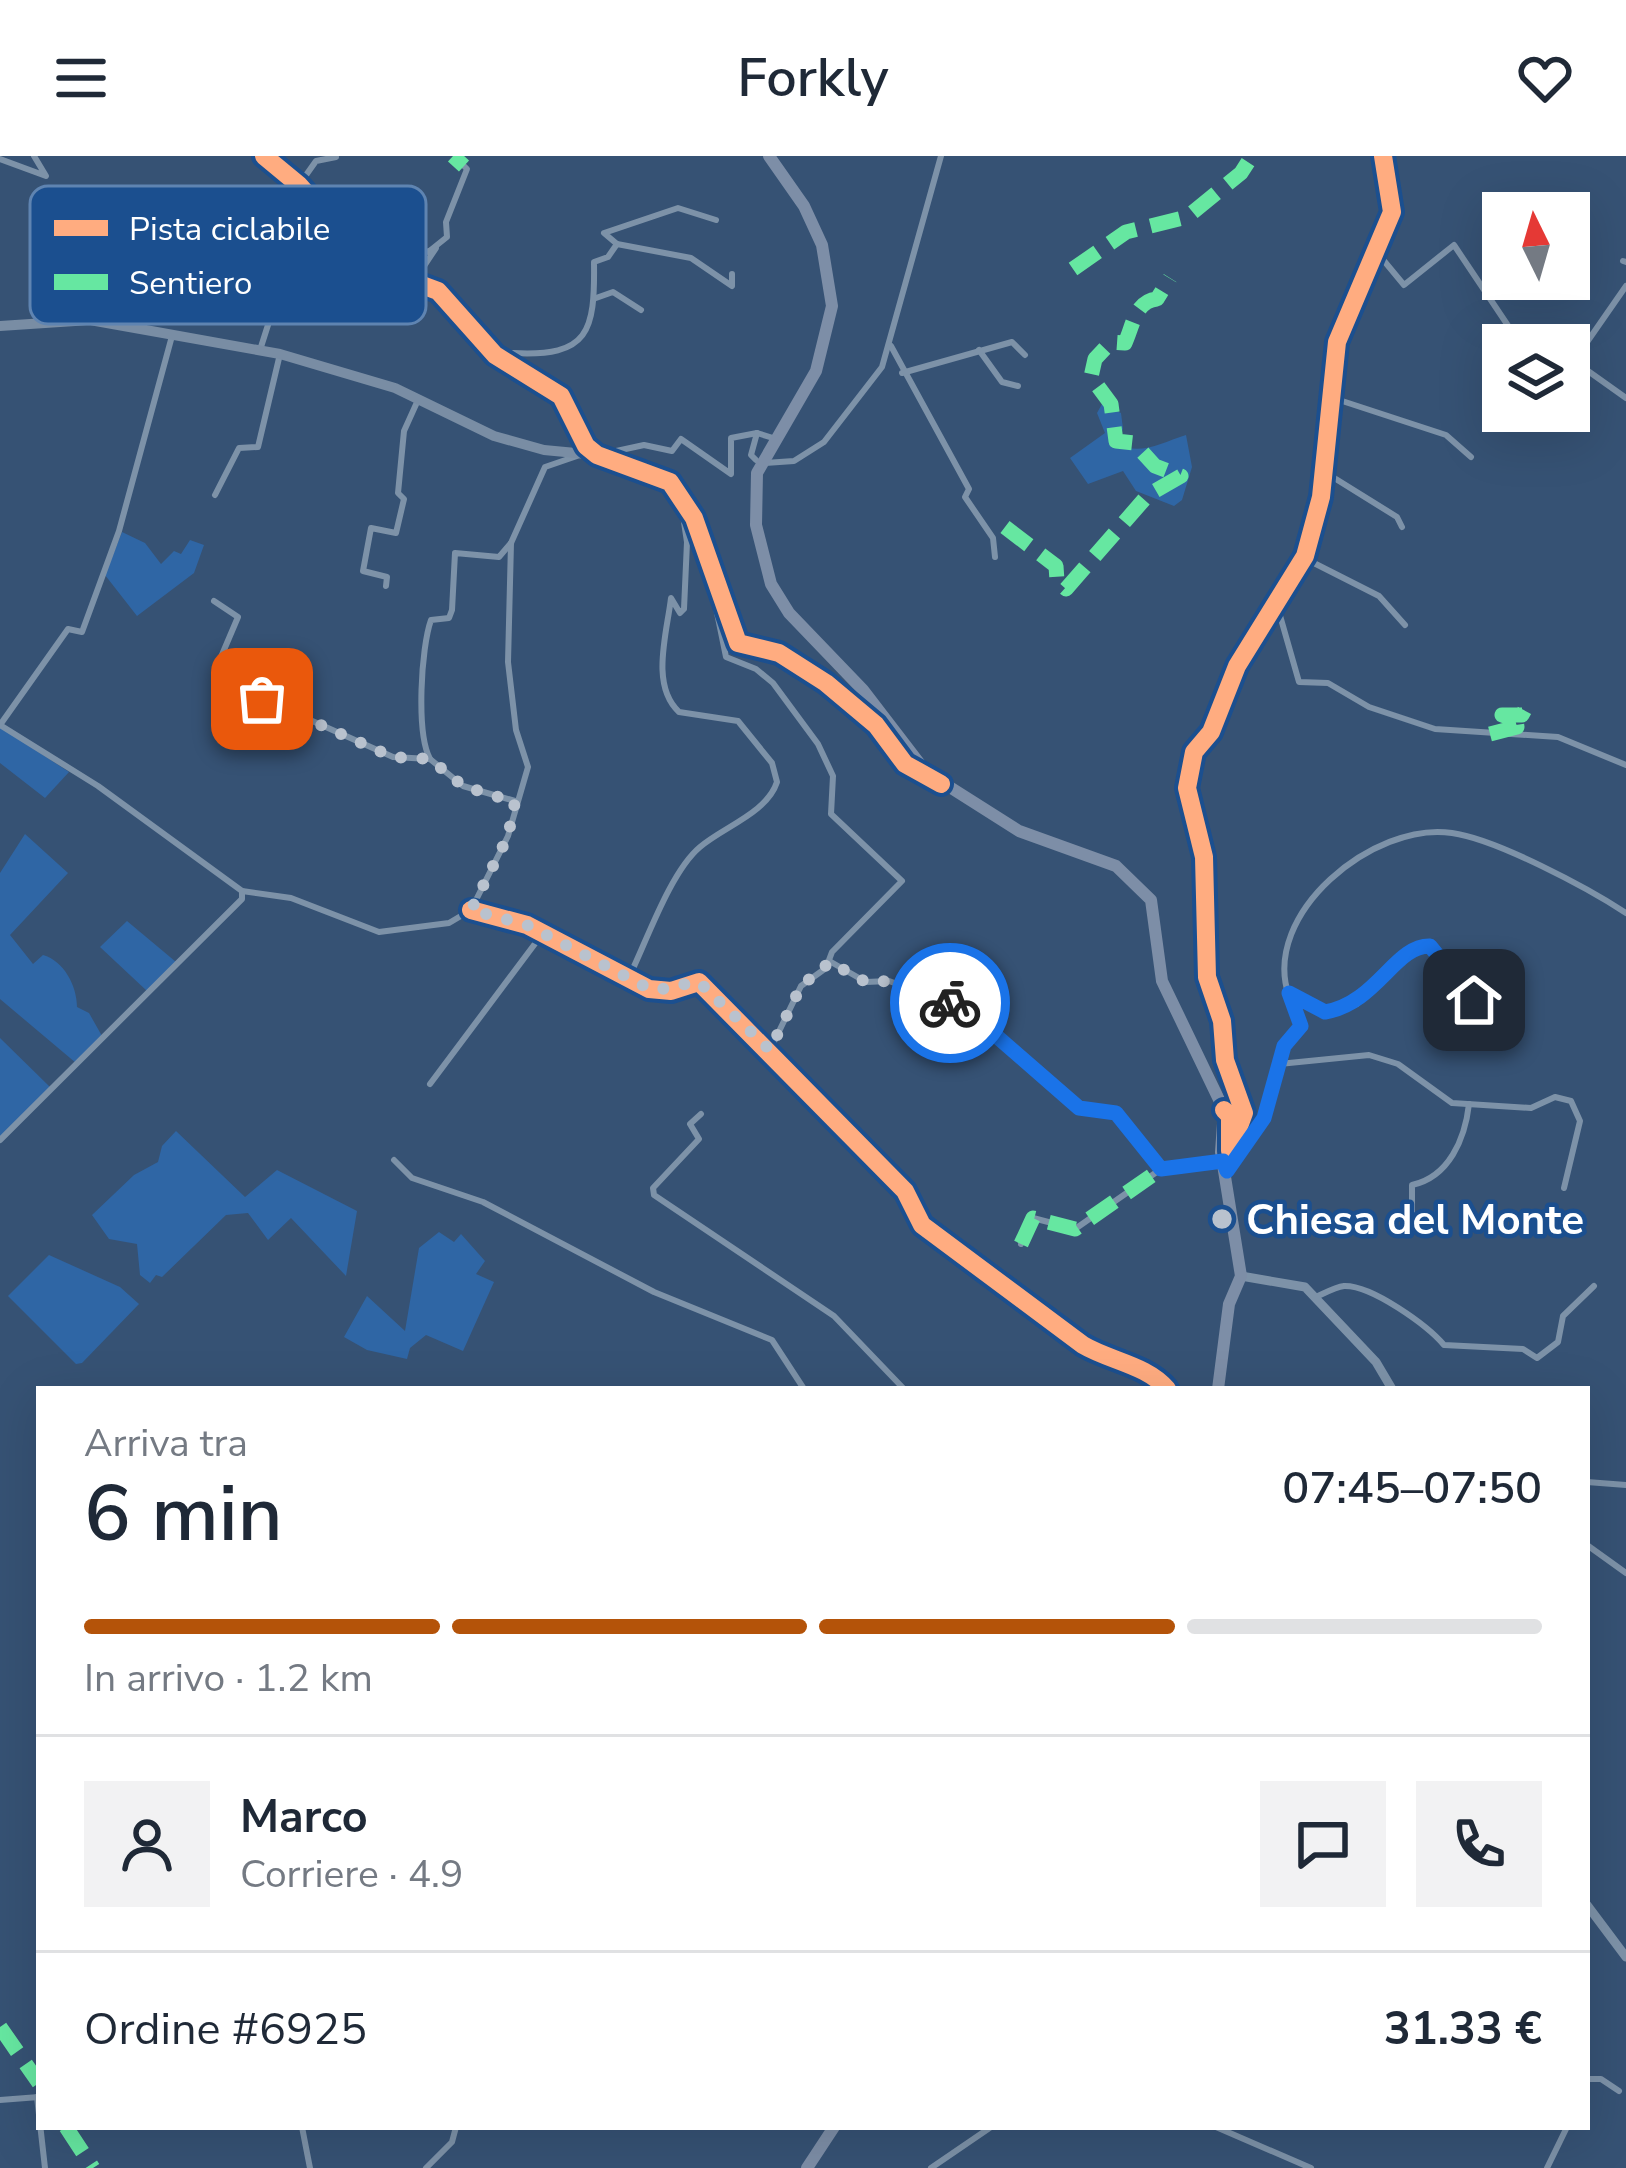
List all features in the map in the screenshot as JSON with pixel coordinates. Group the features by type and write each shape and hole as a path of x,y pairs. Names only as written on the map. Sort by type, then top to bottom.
{"main road":[{"path":"769,156 804,206 822,245 832,306 816,371 760,463 754,495 771,584 789,613 863,690 911,762 1030,836 1116,866 1142,887 1155,914 1162,981 1224,1110 1223,1162 1240,1276 1229,1304 1218,1386"},
{"path":"0,326 30,324"},
{"path":"110,324 280,354 418,400 494,436 597,455"},
{"path":"911,762 1030,836"},
{"path":"807,2168 832,2130"}],"street":[{"path":"3,158 46,176 34,156"},
{"path":"264,156 299,185 316,161 336,157"},
{"path":"757,434 751,451 760,462 800,459 824,442 875,379 941,156"},
{"path":"1224,1110 1230,1116 1230,1151 1244,1113 1225,1060 1222,1021 1207,977 1206,877 1187,788 1194,752 1206,742 1237,666 1304,558 1323,471 1336,342 1392,212 1383,156"},
{"path":"426,251 447,237 446,222 464,166"},
{"path":"716,220 678,208 604,233 617,244 691,258 732,286 732,274"},
{"path":"507,364 513,353 539,357 570,349 592,320 594,262 608,257 617,244"},
{"path":"1374,249 1404,285 1454,245 1507,324"},
{"path":"426,263 436,248 431,249"},
{"path":"426,285 446,296 507,364 568,403 586,446 597,455 670,482 706,557 737,643 779,653 826,683 911,762"},
{"path":"1590,337 1626,286"},
{"path":"596,298 613,292 641,310"},
{"path":"260,350 268,324"},
{"path":"172,336 119,531 82,632 68,629 55,642 0,725 98,786 242,891 291,898 380,932 449,923 471,910 508,836 528,767 516,730 508,662 511,543"},
{"path":"889,342 969,489 965,497 993,538 995,557"},
{"path":"902,373 1012,342 1025,355"},
{"path":"979,350 1002,382 1018,386"},
{"path":"215,496 239,448 258,447 280,354"},
{"path":"1590,376 1626,398"},
{"path":"1330,397 1446,435 1471,457"},
{"path":"386,586 387,577 363,571 371,528 396,533 404,500 398,494 404,430 418,400"},
{"path":"597,455 644,445 672,451 683,440 730,474 730,438 757,434 773,438"},
{"path":"515,802 463,786 430,759 422,744 420,706 425,645 431,620 449,618 452,610 455,554 499,556 511,543 545,467 580,455"},
{"path":"1323,471 1402,520 1402,527"},
{"path":"629,977 644,933 694,854 769,797 777,782 772,763 738,721 679,712 665,694 662,646 671,598 680,613 684,609 682,500"},
{"path":"706,557 725,657 756,669 773,683 831,769 831,814 902,885 801,986 770,1050"},
{"path":"1304,558 1379,596 1405,625"},
{"path":"214,601 238,616 221,657 262,699 393,757 430,759"},
{"path":"1276,604 1299,682 1328,683 1369,706 1436,729 1558,737 1626,764"},
{"path":"1021,1244 1033,1219 1075,1228 1161,1169 1223,1162 1264,1118 1284,1046 1301,1026 1283,961 1303,908 1361,855 1390,839 1454,833 1586,886 1626,914"},
{"path":"0,1140 242,899 242,891"},
{"path":"471,910 543,932 650,989 671,991 683,982 699,982 905,1191 933,1234 1083,1345 1108,1360 1154,1375 1164,1386"},
{"path":"430,1084 543,932"},
{"path":"1289,996 1294,993 1325,1012 1358,1004 1419,946 1430,946 1447,961 1474,1000"},
{"path":"830,962 866,982 889,981 962,1008 1079,1108 1116,1113 1161,1169"},
{"path":"1279,1064 1369,1055 1398,1064 1444,1100 1531,1108 1556,1097 1578,1106 1578,1140 1564,1187"},
{"path":"1423,1230 1412,1227 1412,1185 1431,1178 1458,1149 1469,1104"},
{"path":"700,1114 690,1124 699,1139 653,1188 654,1195 834,1316 901,1386"},
{"path":"394,1160 412,1178 483,1202 654,1292 772,1340 802,1386"},
{"path":"1240,1276 1294,1284 1316,1297 1376,1362 1390,1386"},
{"path":"1316,1297 1350,1287 1396,1306 1434,1330 1444,1345 1522,1348 1537,1358 1558,1342 1563,1316 1594,1286"},
{"path":"1590,1482 1626,1485"},
{"path":"1590,1547 1626,1573"},
{"path":"1591,1918 1621,1941 1626,1958"},
{"path":"1590,2079 1601,2079 1619,2091"},
{"path":"0,2100 36,2097"},
{"path":"41,2130 45,2168"},
{"path":"303,2130 310,2168"},
{"path":"426,2168 452,2142 455,2130"},
{"path":"932,2168 987,2130"},
{"path":"1223,2130 1311,2168"},
{"path":"1547,2168 1566,2130"}],"shaded area":[{"path":"1102,404 1121,413 1123,429 1115,444 1142,449 1186,435 1192,467 1182,500 1174,506 1136,491 1123,471 1088,484 1070,458 1105,433 1097,413"},
{"path":"122,532 145,543 161,564 174,551 181,554 190,540 204,545 194,573 137,616 105,575"},
{"path":"0,727 69,772 45,798 0,763"},
{"path":"25,834 68,873 10,935 33,964 43,955 63,969 72,983 77,1007 89,1013 102,1036 76,1063 0,999 0,873"},
{"path":"127,921 176,962 147,991 100,947"},
{"path":"0,1038 51,1088 0,1138"},
{"path":"176,1131 245,1197 277,1170 357,1211 346,1276 291,1218 268,1240 248,1213 226,1215 162,1277 156,1275 150,1283 140,1275 137,1244 109,1239 92,1215 134,1175 158,1162 162,1146"},
{"path":"439,1232 454,1242 461,1234 485,1261 476,1274 494,1282 463,1351 426,1335 410,1348 407,1359 367,1350 344,1337 367,1296 405,1331 419,1248"},
{"path":"49,1255 120,1287 139,1304 82,1363 76,1364 8,1296"}],"marked path":[{"path":"453,156 464,166"},
{"path":"1073,269 1126,232 1187,217 1241,173 1252,156"},
{"path":"1005,527 1056,566 1057,581 1066,589 1148,495 1181,476 1155,466 1134,443 1116,441 1111,404 1091,377 1095,359 1111,342 1125,343 1139,309 1157,299 1170,278"},
{"path":"1490,734 1517,727 1516,720 1502,715 1522,715 1528,704"},
{"path":"1021,1244 1033,1218 1075,1229 1161,1169"},
{"path":"0,2027 36,2079"},
{"path":"68,2130 93,2168"}],"cycle path":[{"path":"264,156 300,186"},
{"path":"1224,1110 1230,1116 1230,1151 1244,1113 1225,1060 1222,1021 1207,977 1204,857 1187,788 1194,752 1211,732 1237,666 1305,556 1321,497 1337,342 1392,212 1383,156"},
{"path":"426,287 438,291 495,355 561,396 586,446 597,455 670,482 694,518 738,643 779,653 826,683 876,725 905,764 941,784"},
{"path":"471,910 527,925 649,989 671,991 699,982 905,1191 922,1225 1083,1345 1139,1369 1164,1386"}],"way so far":[{"path":"262,699 393,757 430,759 463,786 515,802 508,836 471,910 527,925 650,989 671,991 683,982 699,982 770,1050 801,986 830,962 866,982 889,981 950,1003"}],"place":[{"name":"Chiesa del Monte","path":"1222,1219"}],"route":[{"path":"950,1003 970,1013 1079,1108 1116,1113 1161,1169 1223,1161 1227,1171 1264,1118 1284,1046 1301,1026 1289,993 1325,1012 1358,1004 1409,951 1430,946 1447,961 1474,1000"}]}
